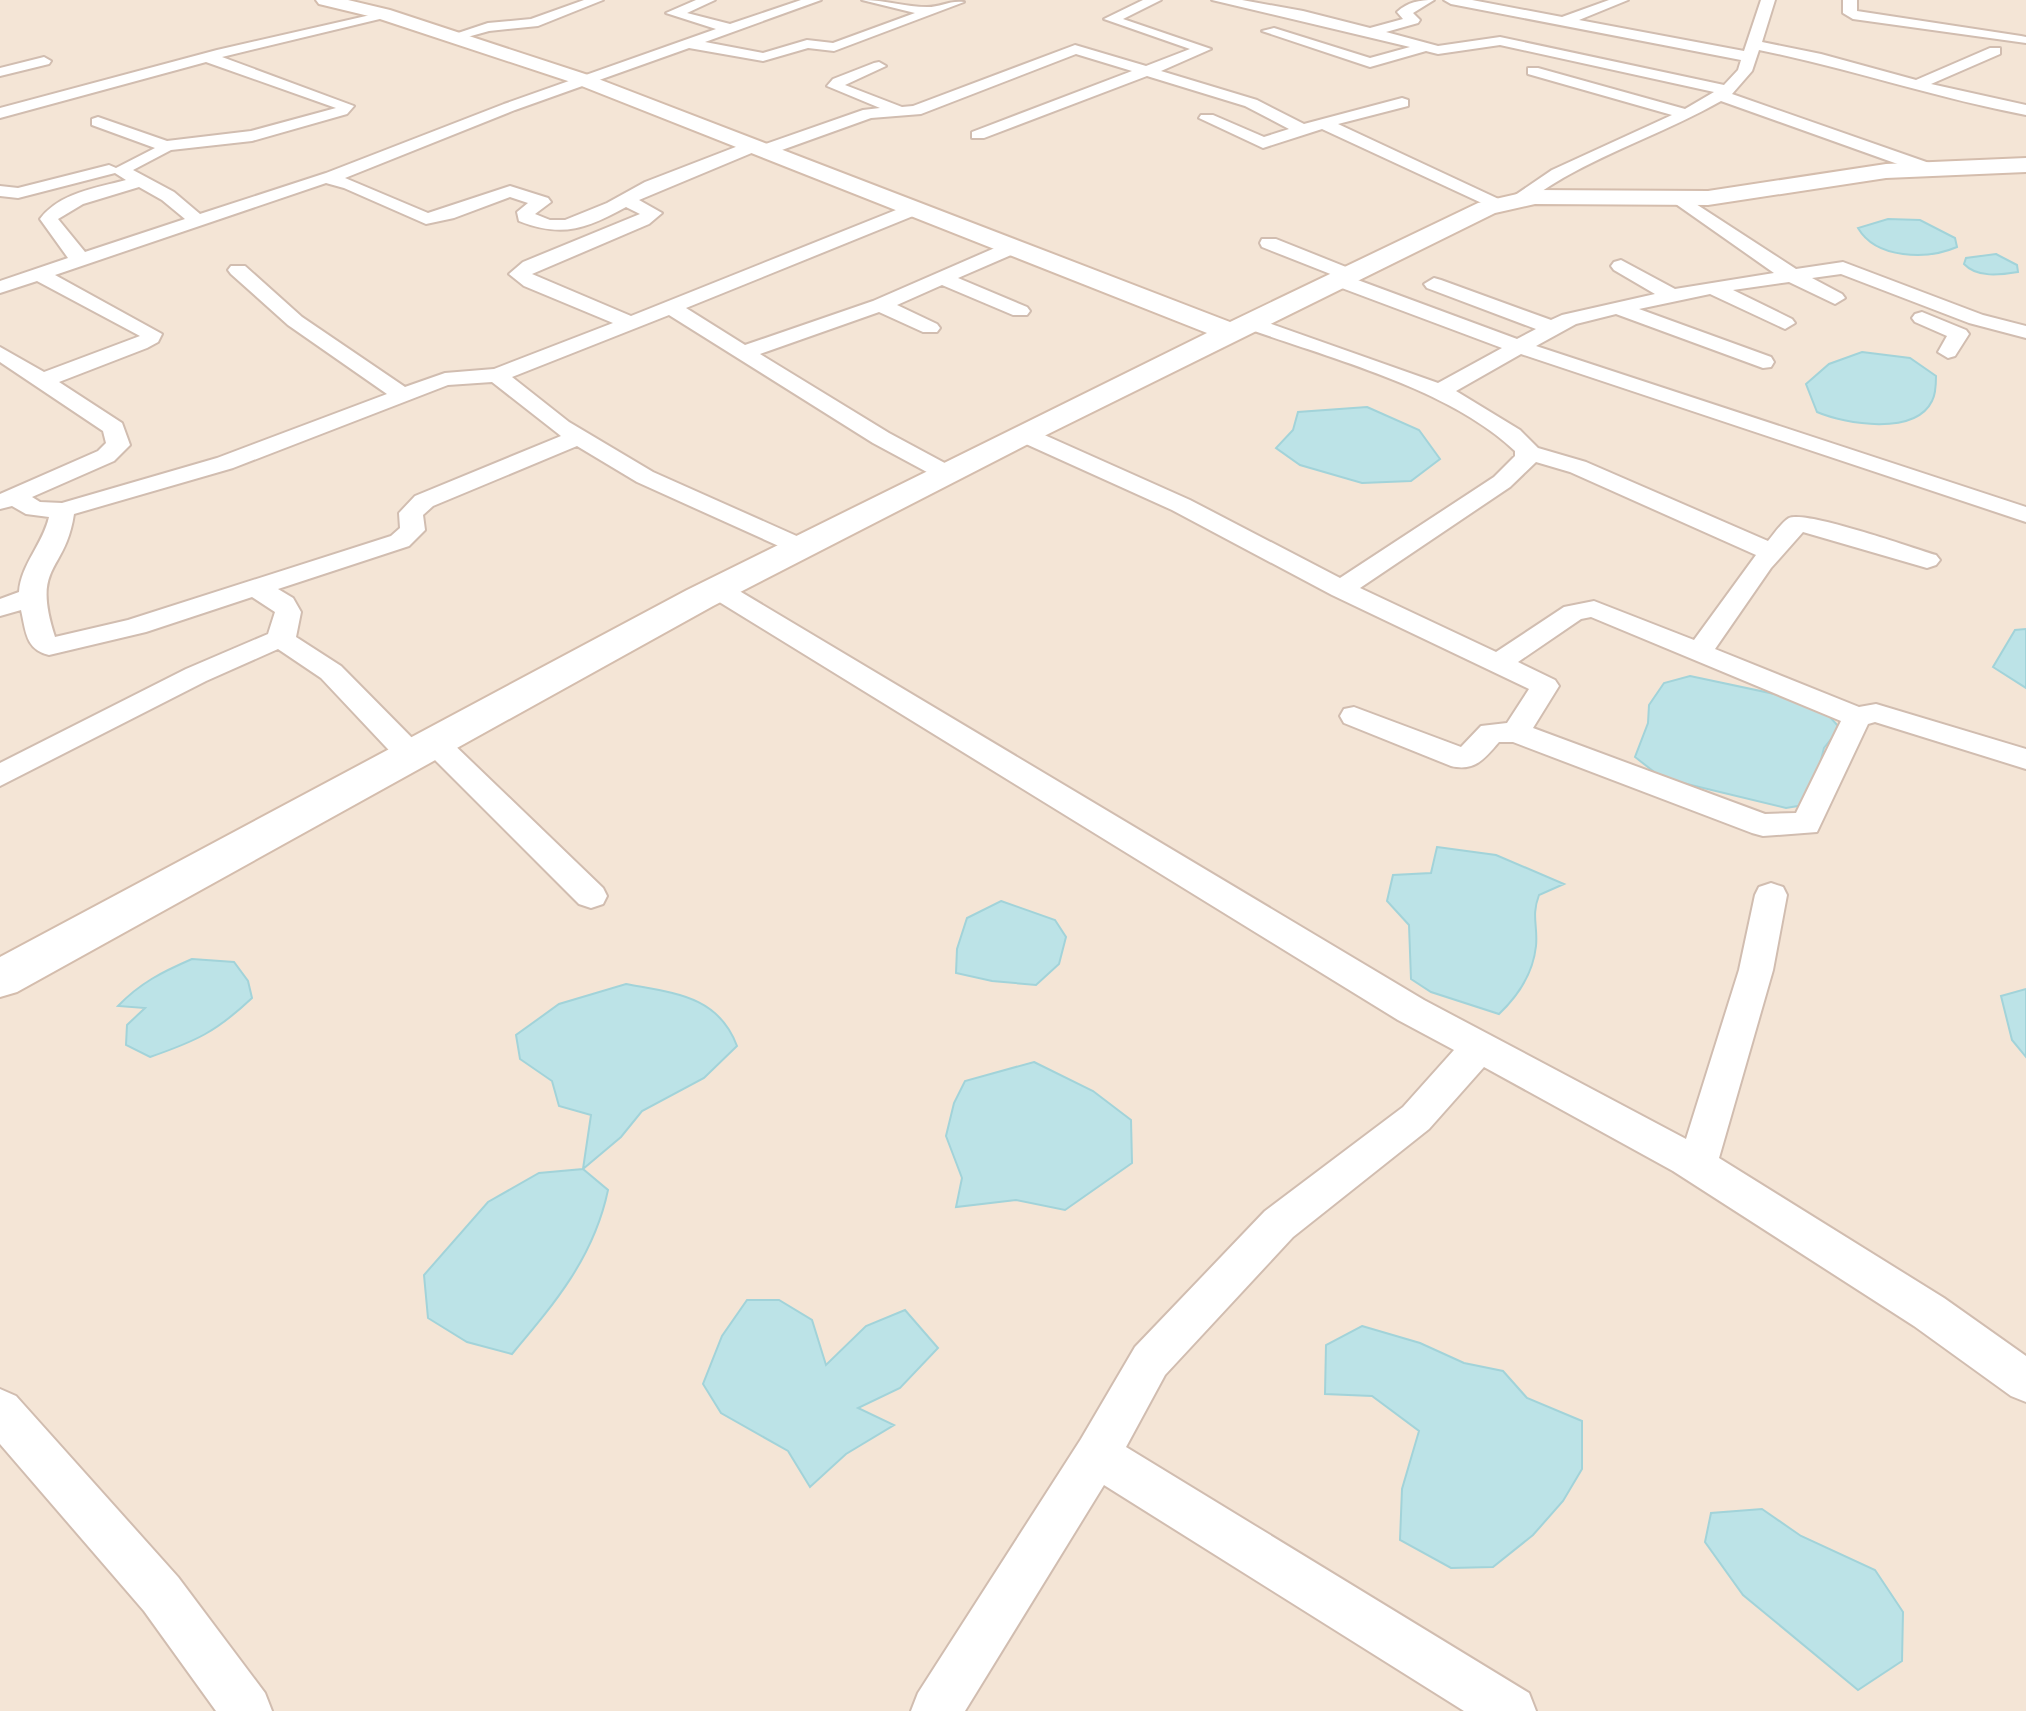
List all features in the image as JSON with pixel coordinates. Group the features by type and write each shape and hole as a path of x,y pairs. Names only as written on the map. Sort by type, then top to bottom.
{"main road":[{"path":"325,0 383,14 581,79 1011,248 1239,328"},
{"path":"0,979 717,589 1023,434 1487,208 1535,197 1708,198 1886,171 2026,165"}],"street":[{"path":"453,37 488,27 533,23 596,0"},
{"path":"708,0 673,13 729,28"},
{"path":"0,287 329,178 581,79 814,0"},
{"path":"869,0 931,12"},
{"path":"978,135 1204,49 1111,19 1154,0"},
{"path":"1219,0 1278,10 1449,51 1485,41 1500,41 1724,92 1926,168"},
{"path":"1369,32 1413,20 1404,12 1427,0"},
{"path":"1451,0 1561,22 1821,58 1962,98 2026,110"},
{"path":"1561,22 1621,0"},
{"path":"1323,123 1506,204 1558,174 1687,114 1724,92 1745,71 1768,0"},
{"path":"1850,0 1850,13 1853,15 2021,40"},
{"path":"686,43 763,57 799,46 834,47 957,2"},
{"path":"0,113 383,14"},
{"path":"761,18 789,24"},
{"path":"817,30 860,39"},
{"path":"1269,31 1370,63 1425,47"},
{"path":"98,122 166,146 252,136 341,111 346,106 187,44"},
{"path":"329,178 426,219 514,191 542,202 526,212 525,217 561,227 602,212 624,199 757,149 869,113 906,112 1070,49 1080,49 1251,103 1303,130"},
{"path":"1917,85 1995,51"},
{"path":"0,72 44,61"},
{"path":"879,66 838,82 835,86 906,112"},
{"path":"1960,67 1985,74"},
{"path":"1533,71 1687,114"},
{"path":"82,76 103,85"},
{"path":"1066,81 1096,91"},
{"path":"1999,88 2026,93"},
{"path":"0,95 27,106"},
{"path":"1207,118 1254,142 1263,143 1323,123 1402,103"},
{"path":"0,191 18,193 124,167 162,152 166,146"},
{"path":"124,167 122,171 168,196 199,222"},
{"path":"82,260 65,245 52,225 49,219 53,212 75,201 141,181"},
{"path":"1679,198 1745,248 1790,277 1835,298"},
{"path":"624,199 653,213 643,220 530,266 519,274 531,282 632,323"},
{"path":"7,500 35,509 63,510 225,463 453,377 497,375 912,210"},
{"path":"1269,243 1344,278 1519,347 2026,515"},
{"path":"743,353 880,305 1011,248"},
{"path":"1621,266 1673,296"},
{"path":"1440,391 1569,319 1713,288 1821,272 1851,269 1963,314 2026,332"},
{"path":"238,270 295,321 403,395"},
{"path":"1821,272 1957,332 1959,335 1948,352"},
{"path":"41,275 152,334 151,338 140,344 44,380"},
{"path":"942,278 1020,311"},
{"path":"1434,284 1553,328"},
{"path":"1713,288 1785,323"},
{"path":"880,305 930,328"},
{"path":"671,308 881,438 946,473"},
{"path":"1618,308 1763,362"},
{"path":"1239,328 1440,391 1512,435 1527,452 1578,467 1771,552"},
{"path":"0,353 114,428 118,445 106,456 7,500"},
{"path":"497,375 579,437 645,477 801,547"},
{"path":"1023,434 1181,505 1341,589 1545,686 1516,732"},
{"path":"63,510 61,530 35,575 31,597 44,645 49,647 136,626 400,541 413,530 411,513 424,501 579,437"},
{"path":"1341,589 1502,482 1527,458 1527,452"},
{"path":"1699,652 1771,552 1797,524 1818,527 1927,560"},
{"path":"250,587 284,604 288,612 281,634 286,642 331,672 424,749 591,896"},
{"path":"717,589 1411,1010 1697,1166 1929,1312 2026,1381"},
{"path":"0,608 31,597"},
{"path":"1497,664 1573,613 1585,609 1601,610 1857,717 1876,713 2026,759"},
{"path":"0,776 196,675 283,637"},
{"path":"1354,716 1462,759 1468,758 1491,733 1516,732 1763,825 1806,824 1857,717"},
{"path":"1697,1166 1756,970 1771,895"},
{"path":"936,1711 1097,1455 1150,1361 1279,1224 1416,1118 1479,1047"},
{"path":"0,1411 161,1594 247,1711"},
{"path":"1097,1455 1511,1711"}],"shaded area":[{"path":"0,0 2026,0 2026,1711 0,1711"}],"water":[{"path":"1888,219 1920,220 1955,238 1957,247 1931,254 1903,254 1877,246 1858,228"},
{"path":"1996,254 2017,265 2018,272 1975,272 1964,264 1966,258"},
{"path":"1862,352 1910,358 1936,376 1933,398 1923,412 1911,419 1879,424 1844,420 1817,412 1806,384 1829,364"},
{"path":"1367,407 1419,430 1440,459 1411,481 1362,483 1300,465 1276,448 1293,430 1298,412"},
{"path":"2026,629 2026,688 1993,667 2015,630"},
{"path":"1690,676 1817,703 1840,728 1824,748 1810,804 1786,808 1662,778 1635,757 1648,723 1649,705 1664,683"},
{"path":"1437,847 1496,855 1564,884 1539,895 1532,966 1518,992 1499,1014 1431,992 1411,979 1409,925 1387,901 1393,875 1431,873"},
{"path":"1001,901 1055,920 1066,937 1059,964 1036,985 992,981 956,973 957,949 967,918"},
{"path":"192,959 234,962 248,981 252,998 216,1027 150,1057 126,1045 127,1025 145,1008 118,1006 152,979"},
{"path":"626,984 677,994 706,1006 729,1029 737,1046 704,1078 642,1111 621,1137 583,1169 591,1115 559,1106 552,1081 520,1059 516,1035 559,1004"},
{"path":"2026,989 2026,1057 2012,1040 2001,996"},
{"path":"1034,1062 1093,1091 1131,1120 1132,1163 1065,1210 1016,1200 956,1207 962,1178 946,1136 954,1103 965,1081"},
{"path":"583,1169 608,1190 602,1214 571,1278 512,1354 467,1342 428,1318 424,1275 488,1202 539,1173"},
{"path":"747,1300 779,1300 812,1320 826,1365 866,1326 905,1310 938,1348 900,1388 858,1408 894,1425 846,1454 810,1487 788,1451 721,1413 703,1384 722,1336"},
{"path":"1362,1326 1420,1343 1464,1363 1503,1371 1527,1398 1582,1421 1582,1469 1563,1501 1533,1535 1493,1567 1451,1568 1400,1540 1402,1489 1419,1431 1372,1396 1325,1394 1326,1345"},
{"path":"1762,1509 1801,1536 1875,1570 1903,1612 1902,1661 1858,1690 1743,1595 1705,1542 1711,1513"}]}
